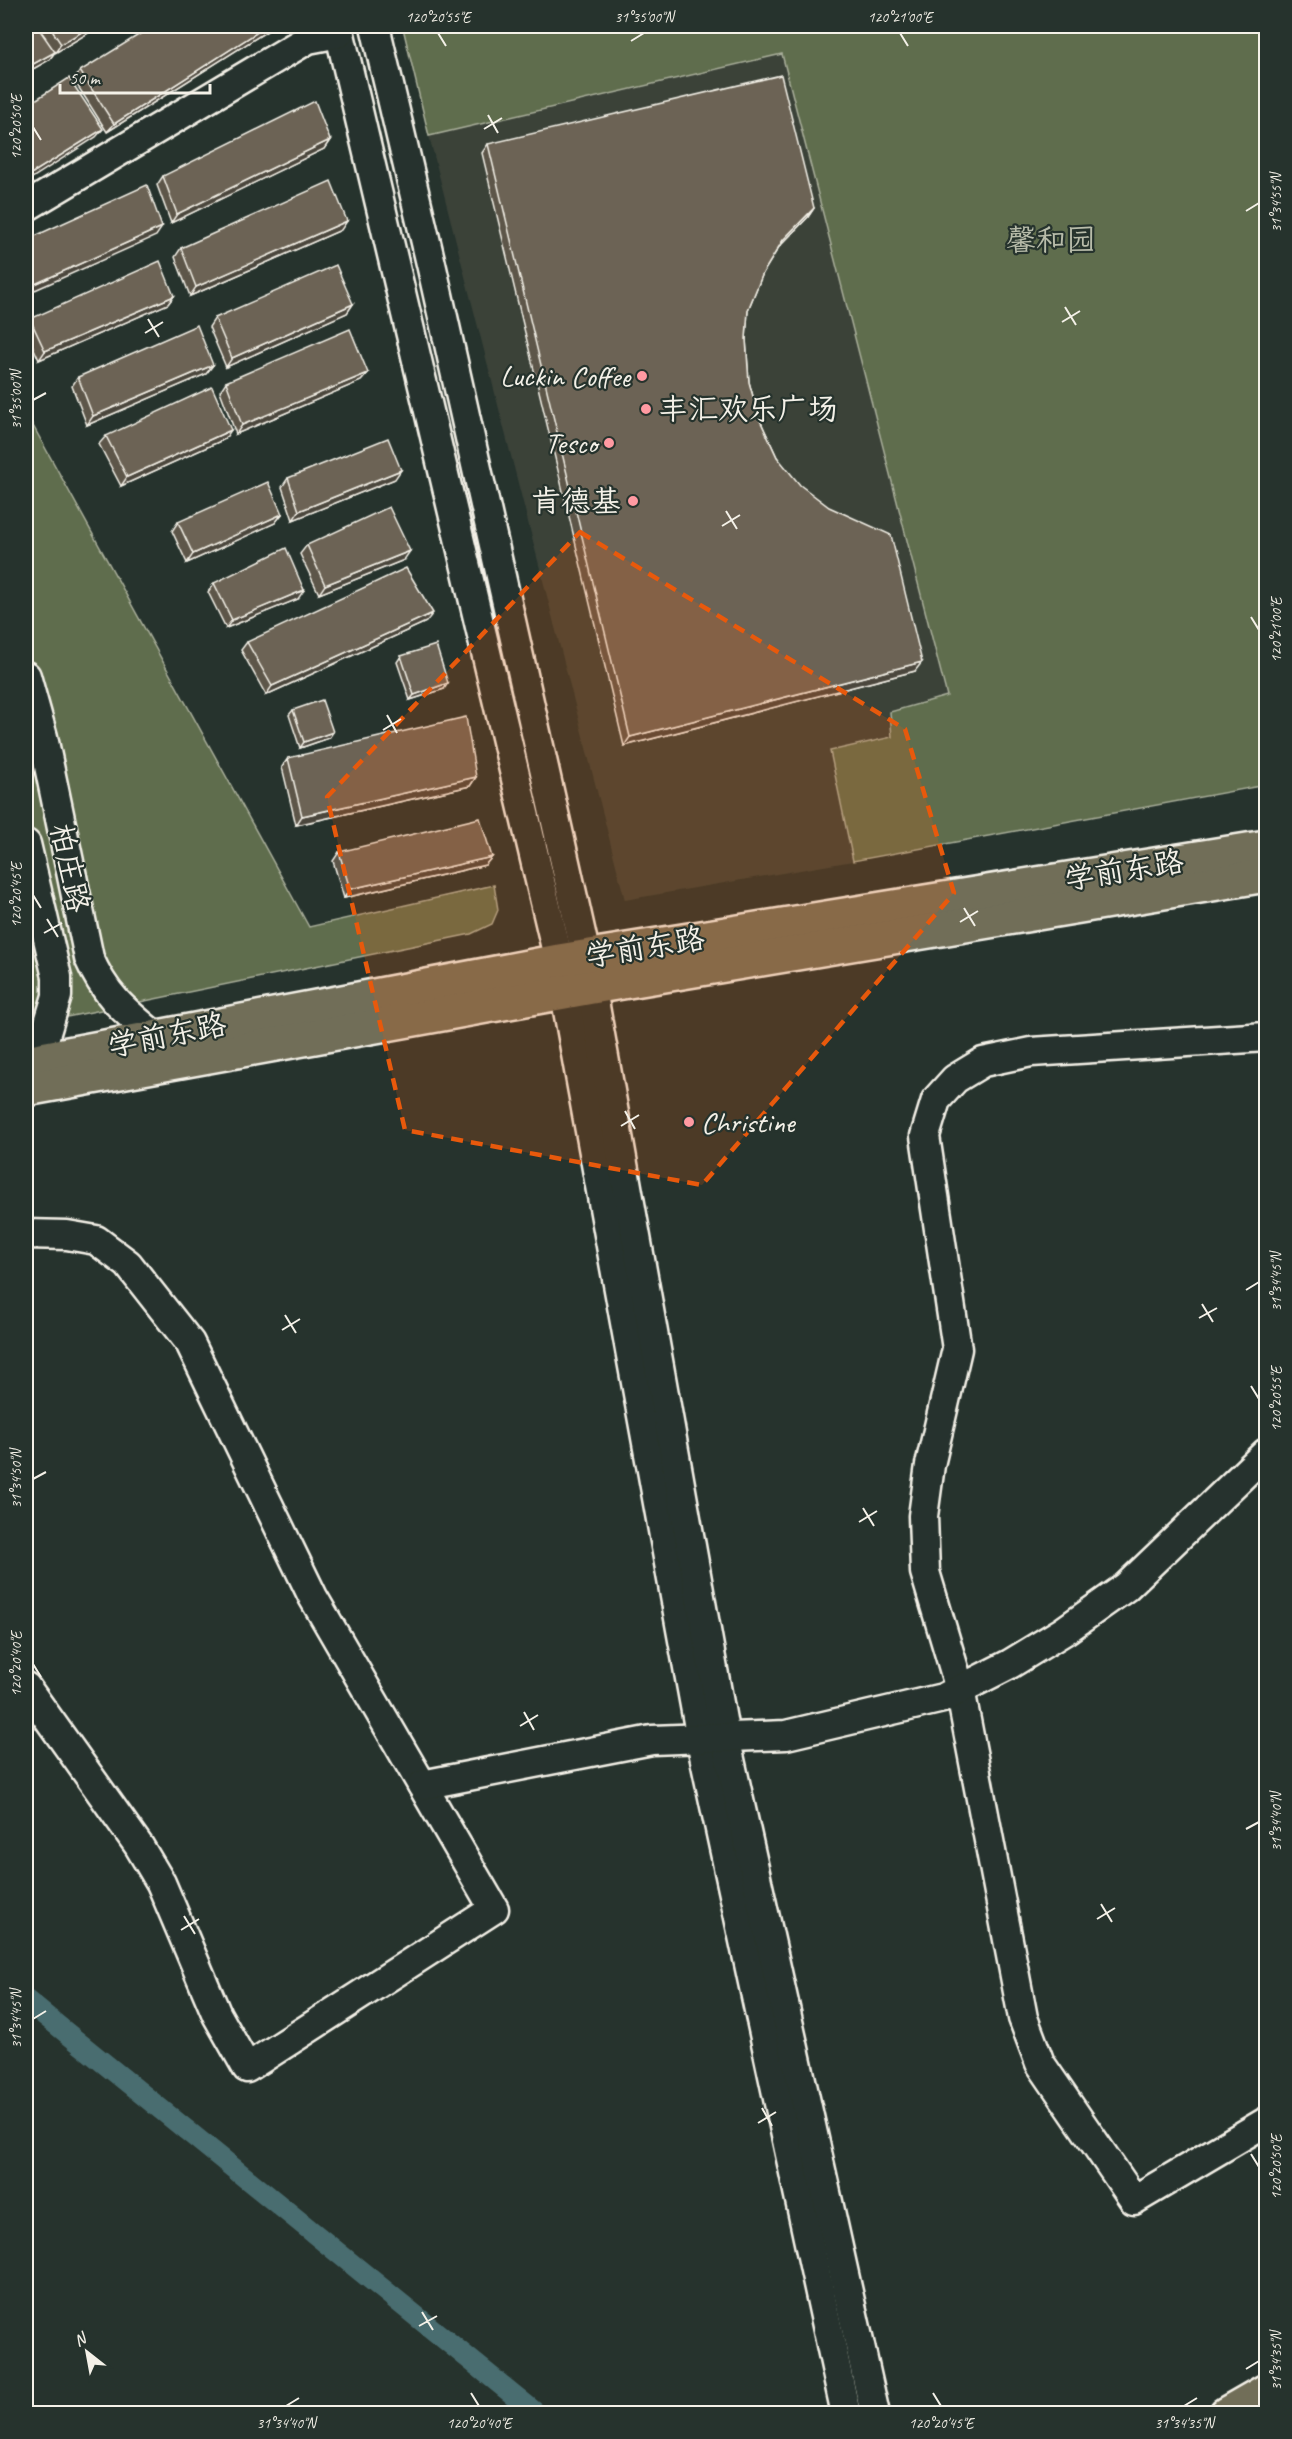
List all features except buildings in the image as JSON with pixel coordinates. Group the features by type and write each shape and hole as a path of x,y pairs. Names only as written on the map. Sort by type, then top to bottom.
{"main road":[{"name":"学前东路","path":"30,1070 575,974 1266,847"},
{"name":"学前东路","path":"30,1070 156,1037 575,974 1266,875"},
{"path":"1226,2414 1266,2391"}],"street":[{"path":"375,26 432,268 575,974 713,1737 846,2414"},
{"path":"26,207 308,39 339,29 575,974"},
{"name":"柏庄路","path":"26,676 43,737 89,958 99,980 114,1001 156,1037"},
{"name":"柏庄路","path":"26,844 57,976 57,996 30,1070"},
{"path":"1266,1037 1031,1052 983,1062 955,1079 936,1100 925,1136 957,1349 930,1465 922,1516 925,1572 960,1689 1023,2018 1040,2063 1134,2200 1266,2122"},
{"path":"26,1687 126,1827 160,1882 217,2015 247,2068 494,1909 313,1597 190,1343 128,1264 96,1240 27,1227"},
{"path":"422,1785 652,1740 786,1735 943,1698 1010,1664 1065,1631 1126,1587 1266,1453"},
{"path":"713,1737 875,2414"}],"highlighted area":[{"path":"580,532 905,729 954,893 702,1185 405,1130 327,797"}],"shaded area":[{"path":"782,54 947,697 890,712 893,737 830,751 853,861 625,900 429,136"}],"green space":[{"name":"馨和园","path":"413,26 1266,26 1266,785 853,861 830,751 892,737 890,712 947,696 782,54 429,136 403,28"},
{"path":"26,413 309,927 494,885 498,910 492,924 471,934 28,1025 26,1017"}],"waterway":[{"path":"26,2000 537,2414"}],"place":[{"name":"Luckin Coffee","path":"642,376"},
{"name":"丰汇欢乐广场","path":"646,409"},
{"name":"Tesco","path":"609,443"},
{"name":"肯德基","path":"633,501"},
{"name":"Christine","path":"689,1122"}]}
